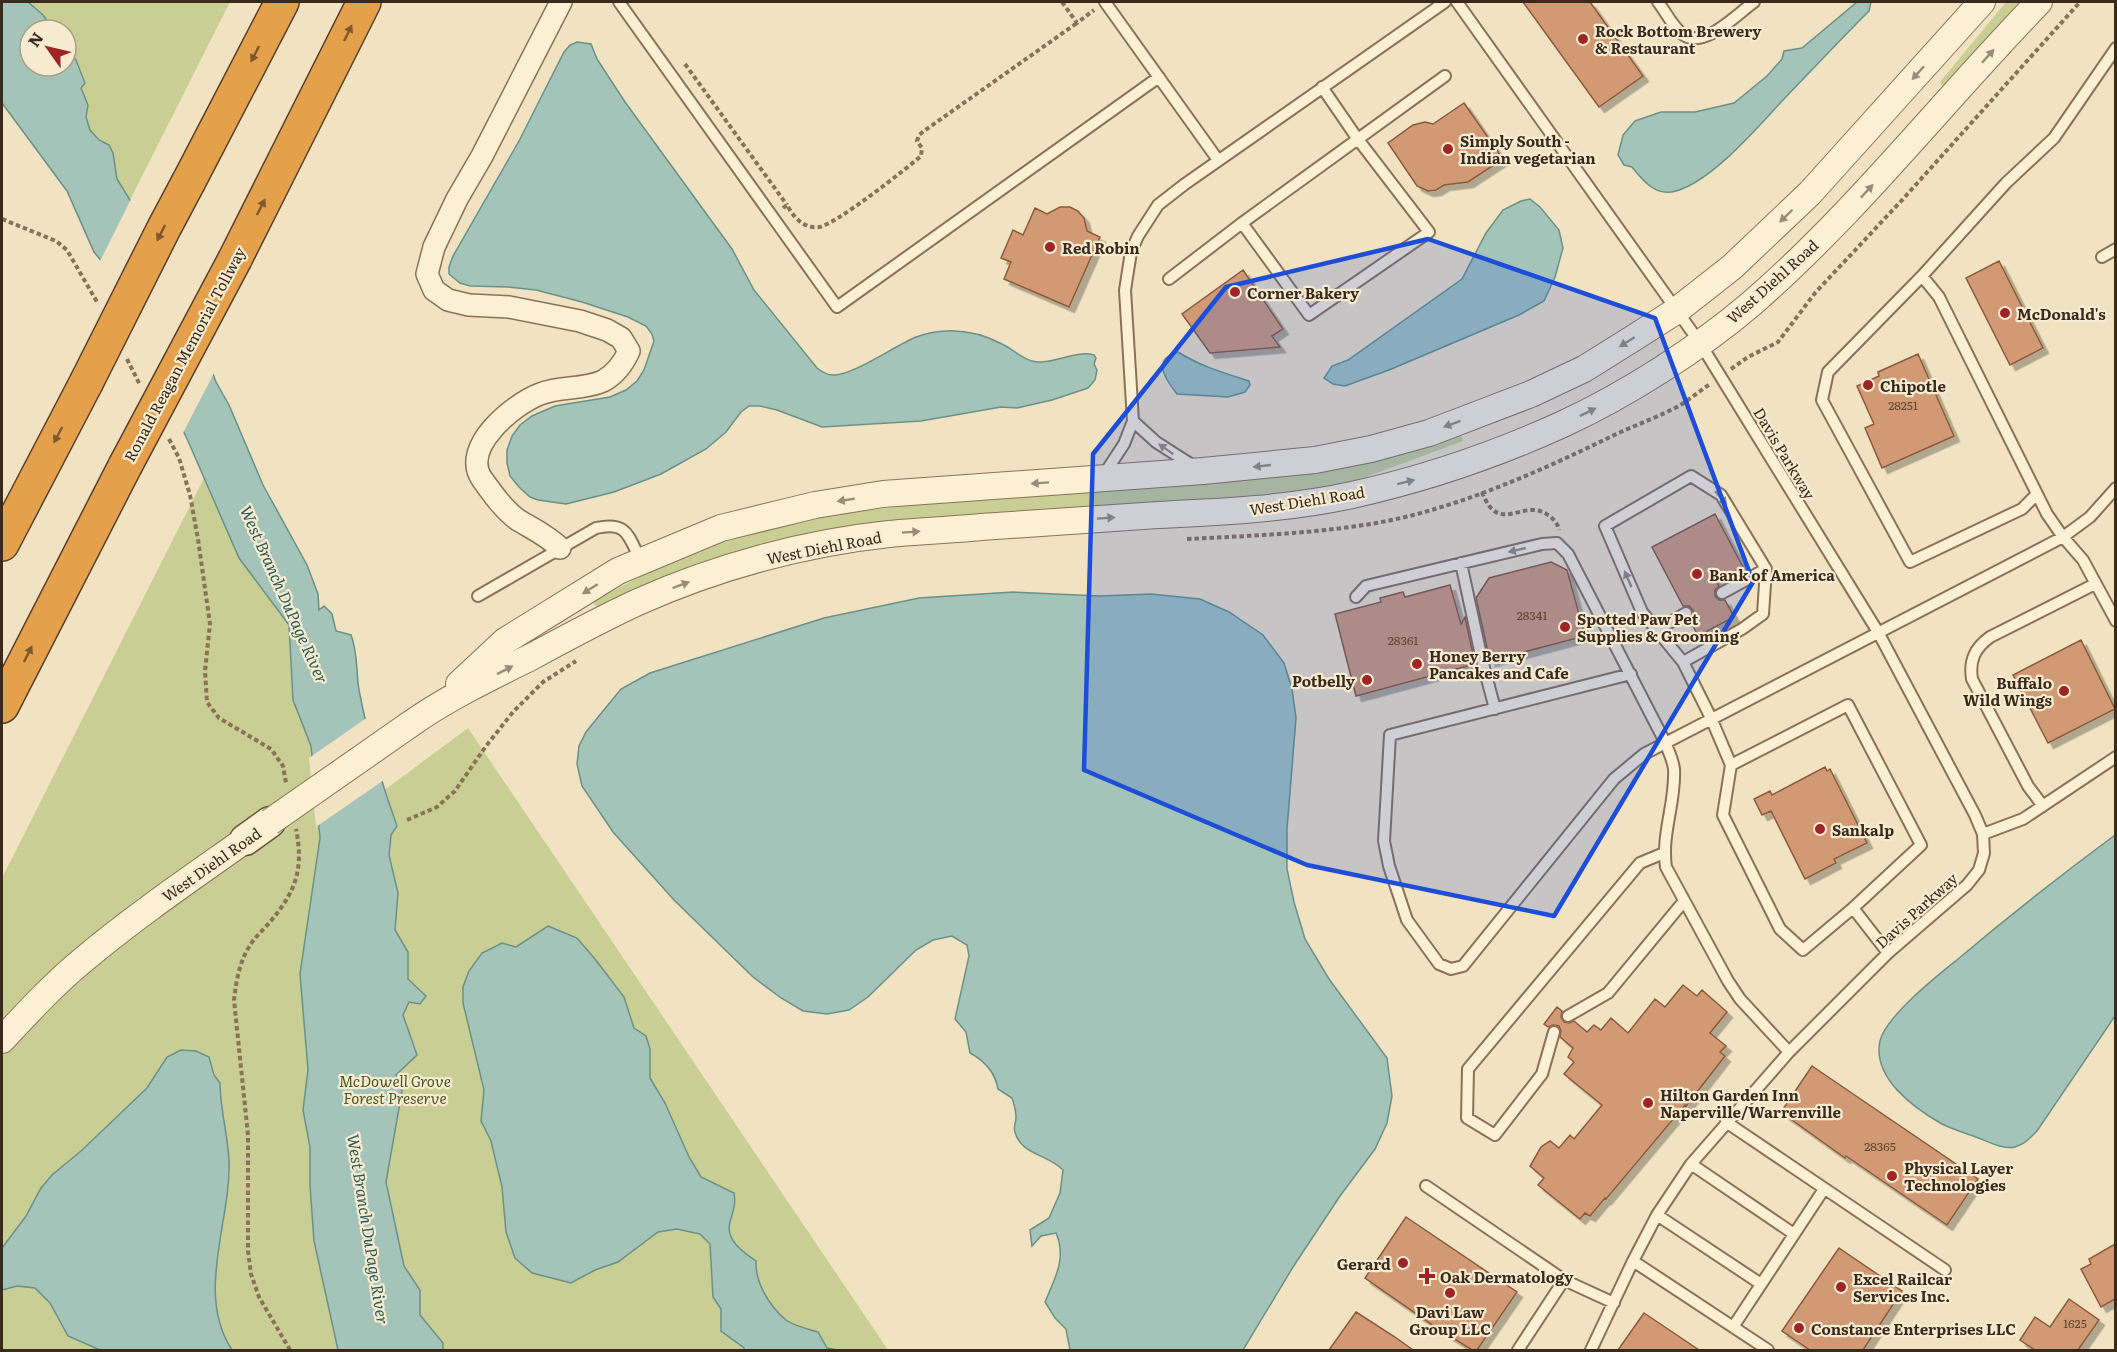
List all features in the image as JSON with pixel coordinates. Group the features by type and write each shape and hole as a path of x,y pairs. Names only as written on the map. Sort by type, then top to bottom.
{"highway":[{"path":"2,544 282,2"},
{"name":"Ronald Reagan Memorial Tollway","path":"2,706 125,466 235,259 364,2"}],"main road":[{"name":"West Diehl Road","path":"244,840 270,822"}],"street":[{"path":"560,548 550,539 516,518 500,503 480,476 476,462 479,450 488,434 520,404 541,393 582,388 604,380 622,366 629,351 621,338 607,330 580,321 448,300 434,290 427,274 434,247 457,199 482,156 561,2"},
{"name":"West Diehl Road","path":"435,707 505,641 618,571 721,528 815,505 883,494 1203,471 1316,460 1371,449 1429,433 1507,404 1561,380 1584,369 1676,311 1732,267 1810,193 1982,2"},
{"name":"West Diehl Road","path":"270,822 435,707 642,600 734,566 822,544 888,534 1240,510 1349,496 1419,478 1490,454 1562,424 1640,383 1700,343 1748,307 1795,264 1868,190 2039,2"},
{"name":"West Diehl Road","path":"2,1040 39,1000 88,955 244,840"}],"lane":[{"path":"619,2 837,307 1159,77"},
{"path":"1105,2 1218,160"},
{"path":"1101,478 1124,444 1133,421 1125,290 1131,252 1138,236 1158,205 1218,160 1444,2"},
{"name":"Davis Parkway","path":"1457,2 1700,343 1878,632 1976,815 1983,834 1982,861 1979,870 1967,885 1888,953 1789,1052 1691,1164 1657,1215 1590,1350"},
{"path":"1658,2 1682,33 1694,39 1708,36 1754,2"},
{"path":"2037,494 2022,509 1910,562 1822,400 1828,372 1922,276 2006,183 2054,138 2115,48"},
{"path":"1169,279 1357,138 1445,76"},
{"path":"1242,223 1310,315 1429,232 1357,138 1322,87"},
{"path":"2102,257 2115,249"},
{"path":"1922,276 1939,297 2047,514 2083,560 2115,621"},
{"path":"1133,421 1164,447 1203,471"},
{"path":"1683,662 1763,614 1766,568 1721,495 1691,476 1605,526 1642,612 1683,662 1711,717 1731,765 1723,816 1780,929 1803,950 1853,908 1921,845 1848,705 1731,765"},
{"path":"1631,674 1390,735 1384,841 1389,866 1407,920 1439,964 1451,969 1463,966 1614,779 1644,754 1711,717 2063,537 2090,517 2115,488"},
{"path":"478,596 596,528 612,525 621,528 628,536 641,561"},
{"path":"1356,597 1366,585 1542,544 1557,543 1568,554 1631,674 1665,742 1674,766 1674,788 1664,853 1666,867 1740,999 1789,1052"},
{"path":"1461,563 1495,709"},
{"path":"1722,593 1766,568"},
{"path":"2043,806 2028,786 1972,679 1970,668 1973,655 1979,646 1990,637 2096,584"},
{"path":"1657,630 1686,613"},
{"path":"1983,834 2023,819 2115,757"},
{"path":"1554,1032 1542,1074 1495,1135 1467,1118 1468,1069 1640,863 1664,853"},
{"path":"1568,1016 1608,993 1684,901"},
{"path":"1853,908 1888,953"},
{"path":"1726,1122 1945,1270"},
{"path":"1691,1164 1794,1234"},
{"path":"1426,1186 1564,1281 1614,1304"},
{"path":"1733,1327 1824,1189"},
{"path":"1657,1215 1761,1284"},
{"path":"1633,1261 1768,1350"},
{"path":"1518,1350 1564,1281"}],"path":[{"path":"1062,2 1077,22"},
{"path":"683,62 794,217 804,225 817,228 836,220 921,156 922,148 917,141 924,131 1105,2"},
{"path":"1748,357 1778,342 1815,293 1904,199 2080,2"},
{"path":"772,216 787,205"},
{"path":"2,219 56,241 67,250 97,302"},
{"path":"124,354 141,385"},
{"path":"1179,539 1260,536 1364,525 1409,516 1545,468 1681,404"},
{"path":"168,437 179,458 190,495 198,539 210,624 205,671 207,702 219,718 272,749 283,766"},
{"path":"1482,492 1486,502 1499,514 1509,516 1532,509 1549,516 1558,524 1561,537"},
{"path":"407,819 437,807 455,791 513,712 543,682 580,658"},
{"path":"290,1350 259,1297 251,1274 248,1251 248,1136 234,1000 237,979 249,947 290,897 299,872 300,848"}],"highlighted area":[{"path":"1428,239 1655,318 1753,582 1554,916 1307,865 1084,770 1093,454 1226,287"}],"green space":[{"path":"28,2 230,2 130,200 117,179 113,153 109,145 99,140 90,130 86,117 88,105 81,88 78,71 78,18 45,18"},
{"path":"2006,2 2024,2 1943,87 1940,82"},
{"path":"1461,435 1463,441 1347,484 1314,492 1007,515 602,606 596,606 593,603 646,574 717,543 816,517 937,502 1164,488 1311,474 1396,455"},
{"name":"McDowell Grove Forest Preserve","path":"204,478 239,558 289,625 293,700 311,746 320,838 468,728 888,1350 2,1350 2,878"}],"water":[{"name":"West Branch DuPage River","path":"2,2 28,2 45,18 18,18 18,78 78,78 78,65 85,83 81,88 88,105 86,117 90,130 99,140 109,145 113,153 117,179 130,200 208,360 263,485 307,565 318,594 319,610 324,606 332,614 336,631 351,635 366,725 397,826 391,835 389,855 398,893 395,930 408,952 408,979 426,996 420,1004 409,1002 403,1015 417,1055 396,1075 402,1091 386,1182 404,1266 420,1290 420,1315 443,1343 443,1350 338,1350 314,1241 310,1147 303,1110 308,1070 300,974 320,838 311,746 293,700 289,625 239,558 188,441 103,263 94,252 67,191 2,103"},
{"path":"1857,2 1871,2 1869,11 1734,152 1704,176 1676,191 1662,192 1645,182 1632,167 1624,165 1618,155 1623,135 1635,121 1661,112 1695,112 1734,103 1767,76 1782,59 1784,51 1802,48"},
{"path":"577,42 591,44 597,59 625,102 732,249 754,290 821,371 831,375 841,374 862,366 916,337 939,332 961,331 993,340 1032,361 1048,361 1080,354 1094,355 1097,370 1095,380 1088,388 1052,400 1017,408 1001,407 921,421 822,427 777,410 749,406 741,412 726,432 706,449 661,474 614,492 566,504 530,497 510,476 507,463 507,450 512,436 520,425 532,416 555,406 610,397 626,390 637,381 644,370 654,341 646,326 628,317 536,290 470,286 460,283 449,274 453,256 519,141 564,52 570,45"},
{"path":"1530,199 1540,207 1559,230 1563,248 1555,277 1544,301 1519,315 1389,370 1345,386 1333,384 1324,378 1332,366 1348,360 1462,279 1486,233 1503,210"},
{"path":"1178,352 1221,372 1249,381 1250,385 1245,392 1228,397 1177,394 1166,377 1163,363 1165,359"},
{"path":"1013,592 1100,596 1151,594 1200,599 1229,612 1263,635 1284,663 1292,689 1296,718 1287,829 1287,869 1294,902 1305,939 1329,979 1387,1058 1392,1096 1387,1123 1375,1149 1340,1196 1293,1267 1243,1350 1070,1350 1066,1329 1055,1318 1045,1302 1056,1276 1060,1259 1056,1233 1041,1236 1032,1246 1030,1230 1049,1218 1060,1193 1063,1170 1029,1150 1018,1140 1014,1130 1016,1115 1012,1098 998,1089 989,1068 970,1053 966,1032 955,1019 969,956 967,945 952,936 933,940 916,950 868,997 849,1010 827,1014 803,1011 753,977 674,900 613,832 582,786 577,764 579,746 586,732 621,689 650,673 824,618 919,598"},
{"path":"2115,835 2115,1016 2037,1131 2022,1144 2010,1148 1995,1145 1946,1126 1919,1109 1898,1090 1882,1067 1879,1055 1880,1041 1884,1031 1913,997 1938,975"},
{"path":"548,926 577,938 624,997 634,1028 646,1036 650,1049 650,1078 665,1103 689,1157 701,1177 734,1193 730,1234 736,1245 756,1261 758,1277 769,1301 786,1320 818,1332 827,1348 838,1350 744,1350 721,1331 721,1309 713,1297 710,1244 700,1234 677,1229 658,1232 618,1262 595,1270 571,1283 532,1273 515,1258 506,1232 502,1187 491,1141 481,1121 484,1090 463,1003 463,987 469,971 482,953 502,943 516,947"},
{"path":"181,1050 196,1051 209,1057 214,1075 220,1083 229,1161 225,1209 217,1257 216,1305 221,1328 232,1350 100,1350 68,1336 50,1303 35,1288 17,1286 2,1290 2,1248 52,1175 81,1151 147,1088 167,1057"}],"pier":[{"path":"132,197 215,371 182,435 99,263"},
{"path":"368,717 384,780 316,827 309,758"}],"building":[{"name":"Rock Bottom Brewery & Restaurant","path":"1523,2 1590,2 1643,76 1599,107"},
{"path":"1464,103 1503,159 1468,182 1444,185 1436,190 1428,191 1417,186 1388,143 1413,125 1425,122 1433,124"},
{"name":"Red Robin","path":"1060,207 1070,207 1078,211 1084,218 1087,231 1100,237 1069,307 1004,279 1011,262 1001,258 1013,230 1023,235 1035,208 1047,214"},
{"name":"McDonald's","path":"1999,261 2043,348 2010,365 1966,278"},
{"name":"Corner Bakery","path":"1243,270 1283,329 1272,336 1280,347 1210,353 1182,314"},
{"path":"1918,354 1954,436 1882,468 1865,428 1874,424 1857,386 1879,376 1878,372"},
{"name":"Bank of America","path":"1715,514 1743,567 1716,581 1719,586 1715,590 1715,596 1719,600 1725,600 1734,617 1698,636 1690,620 1693,610 1689,606 1683,606 1652,547"},
{"path":"1551,562 1567,570 1585,636 1490,661 1476,598 1489,578"},
{"path":"1450,585 1461,624 1465,617 1475,664 1356,696 1335,614 1381,602 1380,598 1403,592 1405,597"},
{"name":"Buffalo Wild Wings","path":"2081,640 2115,709 2048,743 2013,675"},
{"name":"Sankalp","path":"1825,767 1827,771 1830,769 1867,843 1834,859 1836,863 1805,879 1771,811 1762,815 1754,799 1770,791 1772,795"},
{"name":"Hilton Garden Inn Naperville/Warrenville","path":"1683,985 1697,996 1702,990 1727,1012 1710,1033 1726,1046 1720,1052 1725,1056 1686,1106 1606,1199 1590,1216 1585,1213 1580,1219 1538,1185 1544,1178 1530,1166 1541,1147 1550,1141 1559,1148 1570,1135 1574,1139 1602,1105 1564,1074 1574,1062 1568,1057 1573,1048 1560,1037 1559,1026 1548,1027 1544,1024 1557,1007 1562,1011 1561,1017 1564,1022 1574,1021 1587,1032 1594,1025 1601,1030 1611,1018 1628,1033 1655,999 1665,1007"},
{"path":"1812,1066 1978,1179 1947,1225 1846,1156 1845,1158 1781,1112"},
{"path":"1406,1217 1517,1292 1477,1350 1472,1350 1434,1326 1365,1278"},
{"path":"2115,1244 2115,1299 2101,1307 2081,1269 2091,1264 2089,1259"},
{"path":"1839,1248 1902,1291 1863,1350 1810,1350 1782,1331"},
{"path":"2069,1299 2099,1320 2078,1350 2035,1350 2020,1340 2035,1317 2050,1327"},
{"path":"1356,1312 1395,1337 1413,1350 1329,1350"},
{"path":"1644,1313 1699,1350 1618,1350"}],"place":[{"name":"Rock Bottom Brewery & Restaurant","path":"1583,39"},
{"name":"Simply South - Indian vegetarian","path":"1448,149"},
{"name":"Red Robin","path":"1050,247"},
{"name":"Corner Bakery","path":"1235,292"},
{"name":"McDonald's","path":"2005,313"},
{"name":"Chipotle","path":"1868,385"},
{"name":"Bank of America","path":"1697,574"},
{"name":"Spotted Paw Pet Supplies & Grooming","path":"1565,627"},
{"name":"Honey Berry Pancakes and Cafe","path":"1417,664"},
{"name":"Potbelly","path":"1367,680"},
{"name":"Buffalo Wild Wings","path":"2064,691"},
{"name":"Sankalp","path":"1820,829"},
{"name":"Hilton Garden Inn Naperville/Warrenville","path":"1648,1103"},
{"name":"Physical Layer Technologies","path":"1892,1176"},
{"name":"Gerard","path":"1403,1263"},
{"name":"Oak Dermatology","path":"1427,1276"},
{"name":"Excel Railcar Services Inc.","path":"1841,1287"},
{"name":"Davi Law Group LLC","path":"1450,1293"},
{"name":"Constance Enterprises LLC","path":"1799,1328"}]}
